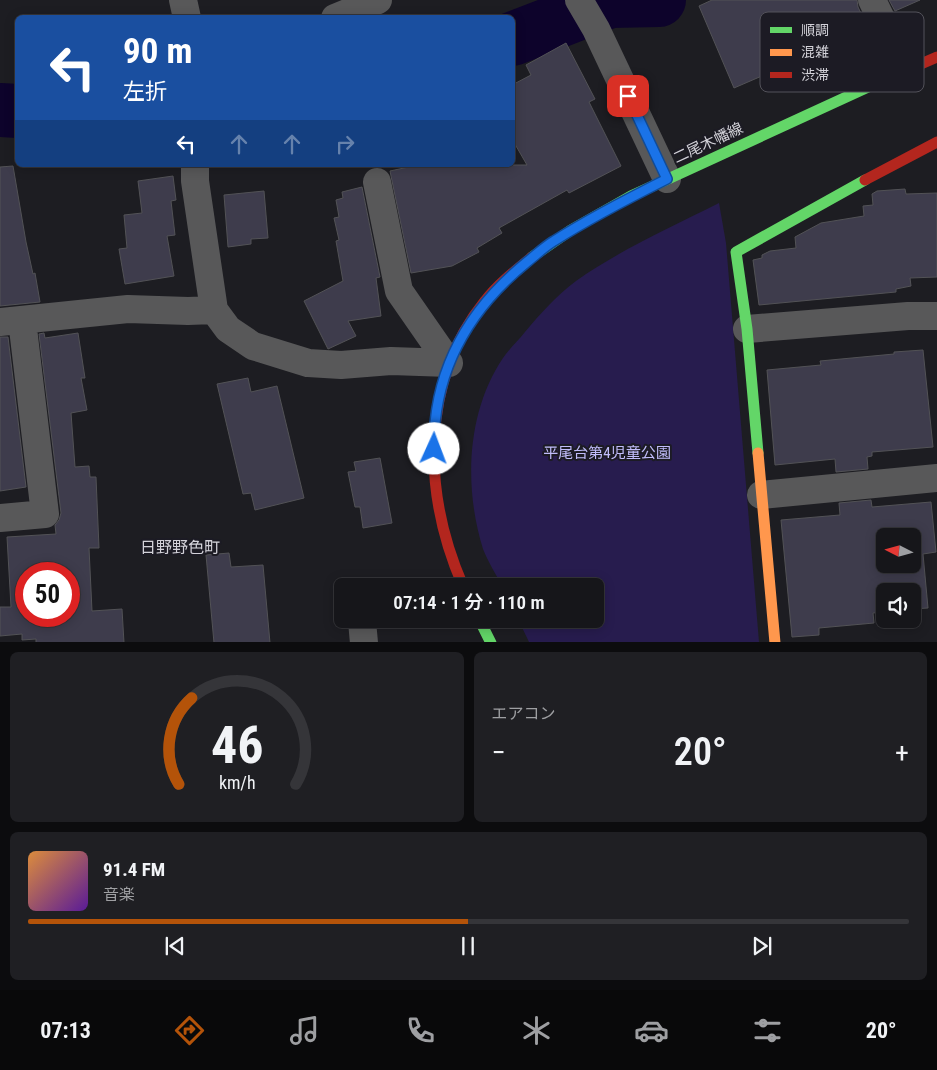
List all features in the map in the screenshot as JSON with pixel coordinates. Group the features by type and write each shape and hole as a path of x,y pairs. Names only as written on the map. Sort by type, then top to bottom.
{"main road":[{"name":"二尾木幡線","path":"924,62 937,57"},
{"name":"二尾木幡線","path":"459,578 440,522 434,467 434,430 438,400 449,362 472,321 491,294 553,241 667,179 856,92"},
{"path":"775,642 747,329 736,252 937,142"},
{"path":"484,628 491,642"}],"street":[{"path":"183,0 186,15"},
{"path":"342,15 378,0"},
{"path":"579,0 596,29 667,179"},
{"path":"872,0 878,12"},
{"path":"905,158 937,159"},
{"path":"195,173 214,310 228,330 253,346 308,362 341,365 390,360 449,362"},
{"path":"377,182 399,291 449,362"},
{"path":"0,518 45,514 11,321 128,310 214,310"},
{"path":"747,329 908,316 937,316"},
{"path":"761,495 937,478"}],"green space":[{"name":"平尾台第4児童公園","path":"719,203 726,243 759,642 529,642 522,628 604,628 604,578 498,578 483,549 473,501 472,451 475,427 482,402 491,379 503,358 549,305 576,281 628,249"}],"building":[{"path":"712,0 857,0 860,12 760,12 760,77 734,88 699,6"},
{"path":"889,0 920,0 895,11"},
{"path":"566,43 595,99 589,102 621,166 569,193 567,190 499,228 502,233 477,248 479,252 452,266 411,273 390,171 409,167 515,167 515,165 527,165 515,144 515,83 531,75 526,65"},
{"path":"13,166 26,242 33,274 35,273 40,302 0,306 0,167"},
{"path":"173,176 176,200 171,201 175,235 167,236 174,276 125,284 119,249 127,248 124,215 142,213 138,181"},
{"path":"362,187 380,277 376,278 381,316 348,321 356,336 328,349 304,301 343,281 336,241 339,240 334,218 339,217 336,200 343,198 342,192"},
{"path":"905,189 906,194 937,193 937,277 910,278 911,286 896,289 896,292 759,305 753,260 762,258 762,255 770,251 796,248 795,237 821,223 864,216 863,206 873,205 872,194 877,191"},
{"path":"264,191 268,238 251,239 251,244 228,247 224,195"},
{"path":"44,333 45,338 78,333 85,378 81,378 87,410 71,413 75,467 89,466 90,477 96,477 99,548 89,548 92,611 122,609 124,642 36,642 36,639 22,640 22,634 0,636 0,607 11,607 7,537 56,534 55,525 61,513 39,334"},
{"path":"0,337 8,337 26,487 0,491"},
{"path":"923,350 933,447 872,452 872,456 867,457 868,469 836,472 835,459 775,465 767,370 821,365 820,361"},
{"path":"248,378 251,392 277,386 304,498 255,510 251,493 243,494 217,384"},
{"path":"380,458 392,523 363,528 360,507 355,507 348,472 356,471 354,462"},
{"path":"871,500 872,507 931,502 936,552 923,554 928,608 921,608 921,583 876,583 874,623 819,628 819,635 792,637 781,520 840,515 839,503"},
{"path":"229,553 231,567 263,565 270,642 214,642 206,555"}],"waterway":[{"path":"515,38 610,1 659,0"},
{"path":"0,110 15,111"}],"traffic: fast":[{"path":"532,257 571,230 631,196 857,92"},
{"path":"758,453 747,329 736,252 865,180"},
{"path":"484,628 490,642"}],"traffic: slow":[{"path":"758,453 775,642"}],"traffic: jam":[{"path":"924,63 937,57"},
{"path":"865,180 937,142"},
{"path":"460,578 450,551 440,514 435,477 434,440 438,403 448,367 463,333 490,295 507,277 532,257"}],"district":[{"name":"日野野色町","path":"180,547"}],"route":[{"path":"434,449 434,430 438,400 449,362 472,321 491,294 553,241 667,179 628,96"}]}
